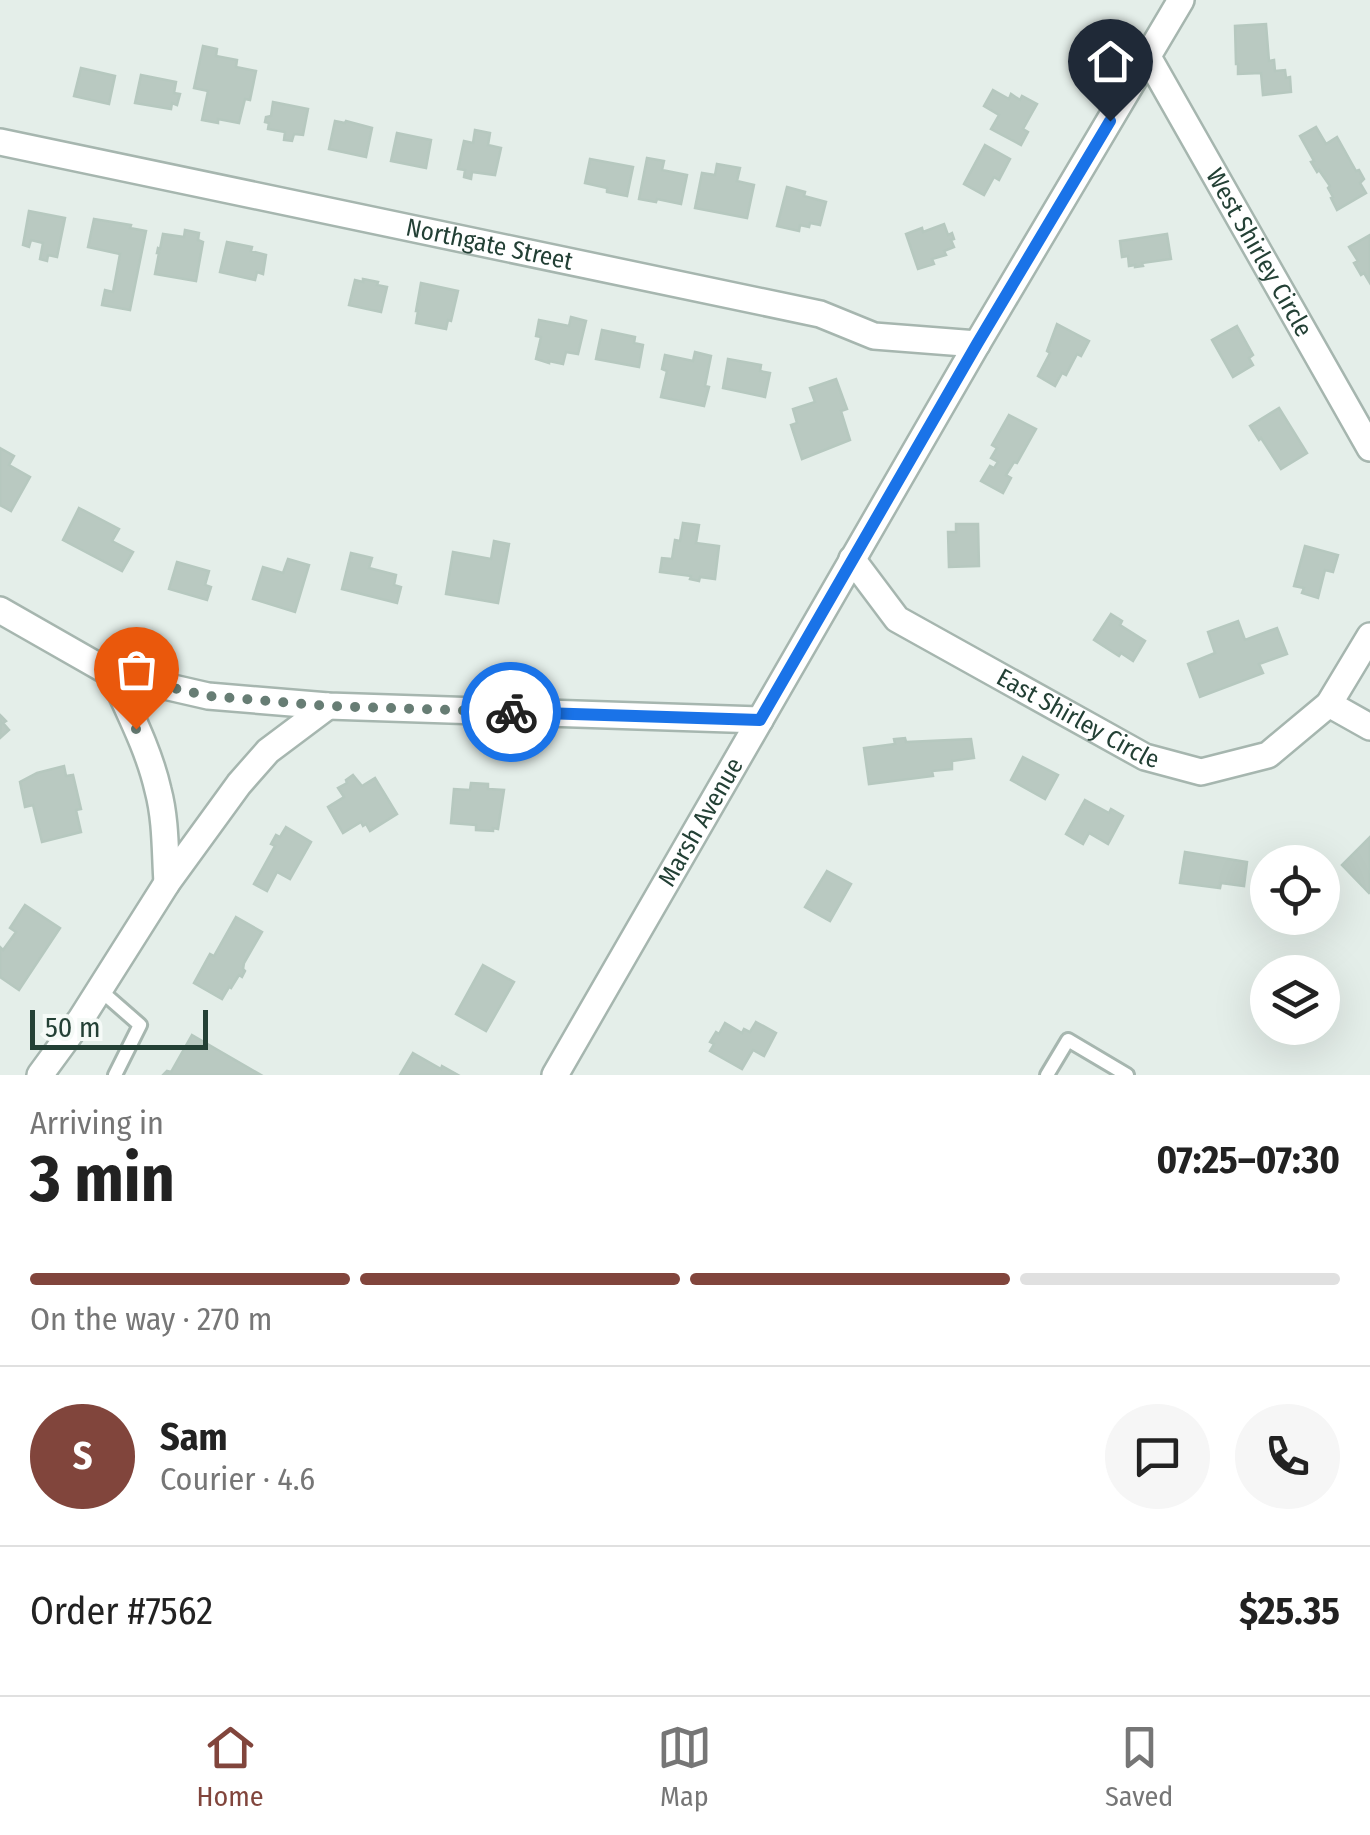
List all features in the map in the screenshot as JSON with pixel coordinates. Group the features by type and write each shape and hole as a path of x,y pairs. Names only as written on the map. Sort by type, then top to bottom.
{"street":[{"name":"Marsh Avenue","path":"555,1075 1180,0"},
{"name":"West Shirley Circle","path":"1148,57 1370,448"},
{"name":"Northgate Street","path":"0,142 820,314 874,336 977,344"},
{"name":"East Shirley Circle","path":"852,559 897,619 1145,757 1202,772 1268,755 1329,704"},
{"path":"0,610 112,674 208,696 328,706 760,720"},
{"path":"1370,636 1329,704 1370,727"},
{"path":"112,674 152,766 164,821 167,883"},
{"path":"40,1075 210,821 268,751 328,706"}],"lane":[{"path":"100,990 140,1025 115,1075"},
{"path":"1047,1075 1068,1040 1127,1075"}],"building":[{"path":"1266,24 1269,61 1274,60 1275,71 1285,70 1286,78 1290,77 1291,92 1263,95 1261,73 1238,74 1235,26"},
{"path":"203,46 217,49 216,56 237,60 236,67 256,71 250,100 245,99 239,123 202,120 208,91 194,88"},
{"path":"81,68 115,76 109,104 74,96"},
{"path":"141,75 176,82 174,93 180,94 177,105 172,103 171,109 135,103"},
{"path":"993,90 1009,99 1011,94 1037,104 1023,129 1028,132 1021,145 991,129 999,115 984,106"},
{"path":"273,102 308,109 303,135 294,134 292,141 284,140 285,132 268,129 269,123 265,122 271,116"},
{"path":"335,121 372,128 366,157 329,149"},
{"path":"1316,127 1326,144 1337,137 1364,179 1360,183 1366,193 1337,210 1330,186 1311,162 1314,161 1300,136"},
{"path":"475,130 490,133 488,145 501,148 495,175 472,172 471,179 464,177 465,170 458,169 464,141 473,143"},
{"path":"397,133 431,140 426,168 391,161"},
{"path":"985,145 1010,159 999,180 994,177 984,195 964,184"},
{"path":"647,158 664,161 662,170 687,175 681,204 639,199"},
{"path":"590,159 633,167 627,196 585,183"},
{"path":"717,164 740,168 737,181 754,185 747,218 695,208 702,173 715,175"},
{"path":"787,187 826,202 820,225 800,225 799,231 777,226"},
{"path":"29,211 65,218 57,257 48,255 47,261 40,259 43,243 31,240 29,247 23,245"},
{"path":"94,219 146,231 130,310 102,305 105,290 113,292 120,254 88,247"},
{"path":"944,224 948,235 952,233 954,247 944,251 946,255 932,259 934,264 918,269 906,234"},
{"path":"185,230 199,233 198,240 203,242 196,281 155,274 163,234 184,237"},
{"path":"1167,234 1171,259 1135,267 1129,266 1128,256 1122,257 1120,241"},
{"path":"1370,235 1370,283 1354,263 1358,261 1349,247"},
{"path":"227,242 252,247 251,251 266,255 263,274 257,272 255,280 220,272"},
{"path":"355,280 387,287 381,312 349,305"},
{"path":"421,283 458,291 446,329 416,323"},
{"path":"571,317 586,321 578,354 566,352 563,364 536,359 541,337 536,336 539,320 569,326"},
{"path":"1057,324 1089,341 1055,386 1038,376 1050,353 1047,351"},
{"path":"1237,326 1253,355 1249,358 1253,365 1233,377 1212,340"},
{"path":"602,330 635,337 634,343 643,345 639,367 596,359"},
{"path":"695,352 711,356 704,406 661,397 667,371 662,369 665,355 693,361"},
{"path":"728,359 761,365 760,371 770,373 765,397 723,388"},
{"path":"836,379 847,409 841,411 850,440 802,459 791,425 797,423 793,409 815,402 810,388"},
{"path":"1279,408 1307,453 1281,469 1250,426"},
{"path":"1009,415 1036,429 1006,475 1011,478 1003,493 981,481 990,466 994,468 998,462 991,458 997,448 992,445"},
{"path":"0,448 14,456 9,465 30,477 11,511 0,505"},
{"path":"79,508 119,529 112,541 133,552 122,571 63,540"},
{"path":"683,523 699,525 696,543 719,546 715,579 700,577 699,581 690,579 691,576 660,572 662,558 672,559"},
{"path":"956,524 978,524 979,566 949,567 948,532 956,532"},
{"path":"494,541 509,544 498,603 446,594 453,552 491,559"},
{"path":"1305,546 1338,555 1333,572 1325,570 1318,598 1294,586"},
{"path":"351,553 372,558 369,568 396,575 394,585 401,587 397,603 342,589"},
{"path":"288,559 309,565 295,612 253,599 263,567 283,573"},
{"path":"177,562 209,571 205,585 211,587 207,600 169,589"},
{"path":"1111,614 1122,621 1120,625 1145,641 1133,661 1094,640"},
{"path":"1238,621 1245,640 1277,628 1287,654 1259,664 1263,673 1200,697 1188,664 1215,653 1208,632"},
{"path":"1,716 9,730 0,738"},
{"path":"905,738 906,742 971,739 974,758 952,761 952,769 932,771 933,776 869,784 864,748 895,744 894,739"},
{"path":"1023,757 1058,775 1045,799 1011,780"},
{"path":"64,766 66,776 73,775 81,809 76,810 81,832 42,842 33,805 25,807 20,782"},
{"path":"353,775 362,786 375,778 397,814 370,831 361,822 343,833 328,807 344,797 338,788"},
{"path":"471,783 504,790 498,829 476,830 476,825 451,823 454,789 470,790"},
{"path":"1085,800 1123,816 1108,844 1089,833 1083,844 1066,834"},
{"path":"286,827 311,842 290,879 277,872 267,891 254,884 275,846 271,844 276,835 280,837"},
{"path":"1370,837 1370,892 1369,893 1342,865"},
{"path":"1185,852 1247,862 1244,886 1221,883 1220,888 1180,883"},
{"path":"827,871 851,884 830,921 805,907"},
{"path":"25,905 60,928 19,990 0,977 0,947 3,950 16,932 10,928"},
{"path":"236,917 262,932 244,963 242,977 239,975 222,999 194,983"},
{"path":"483,965 514,982 486,1031 456,1014"},
{"path":"756,1022 776,1033 764,1056 753,1050 742,1069 710,1051 714,1044 710,1042 725,1023 742,1033 744,1029 750,1032"},
{"path":"192,1035 261,1075 163,1075 171,1072"},
{"path":"413,1053 441,1069 442,1066 458,1075 400,1075"}],"way so far":[{"path":"136,729 112,674 208,696 328,706 511,712"}],"route":[{"path":"511,712 760,720 1110,121"}]}
